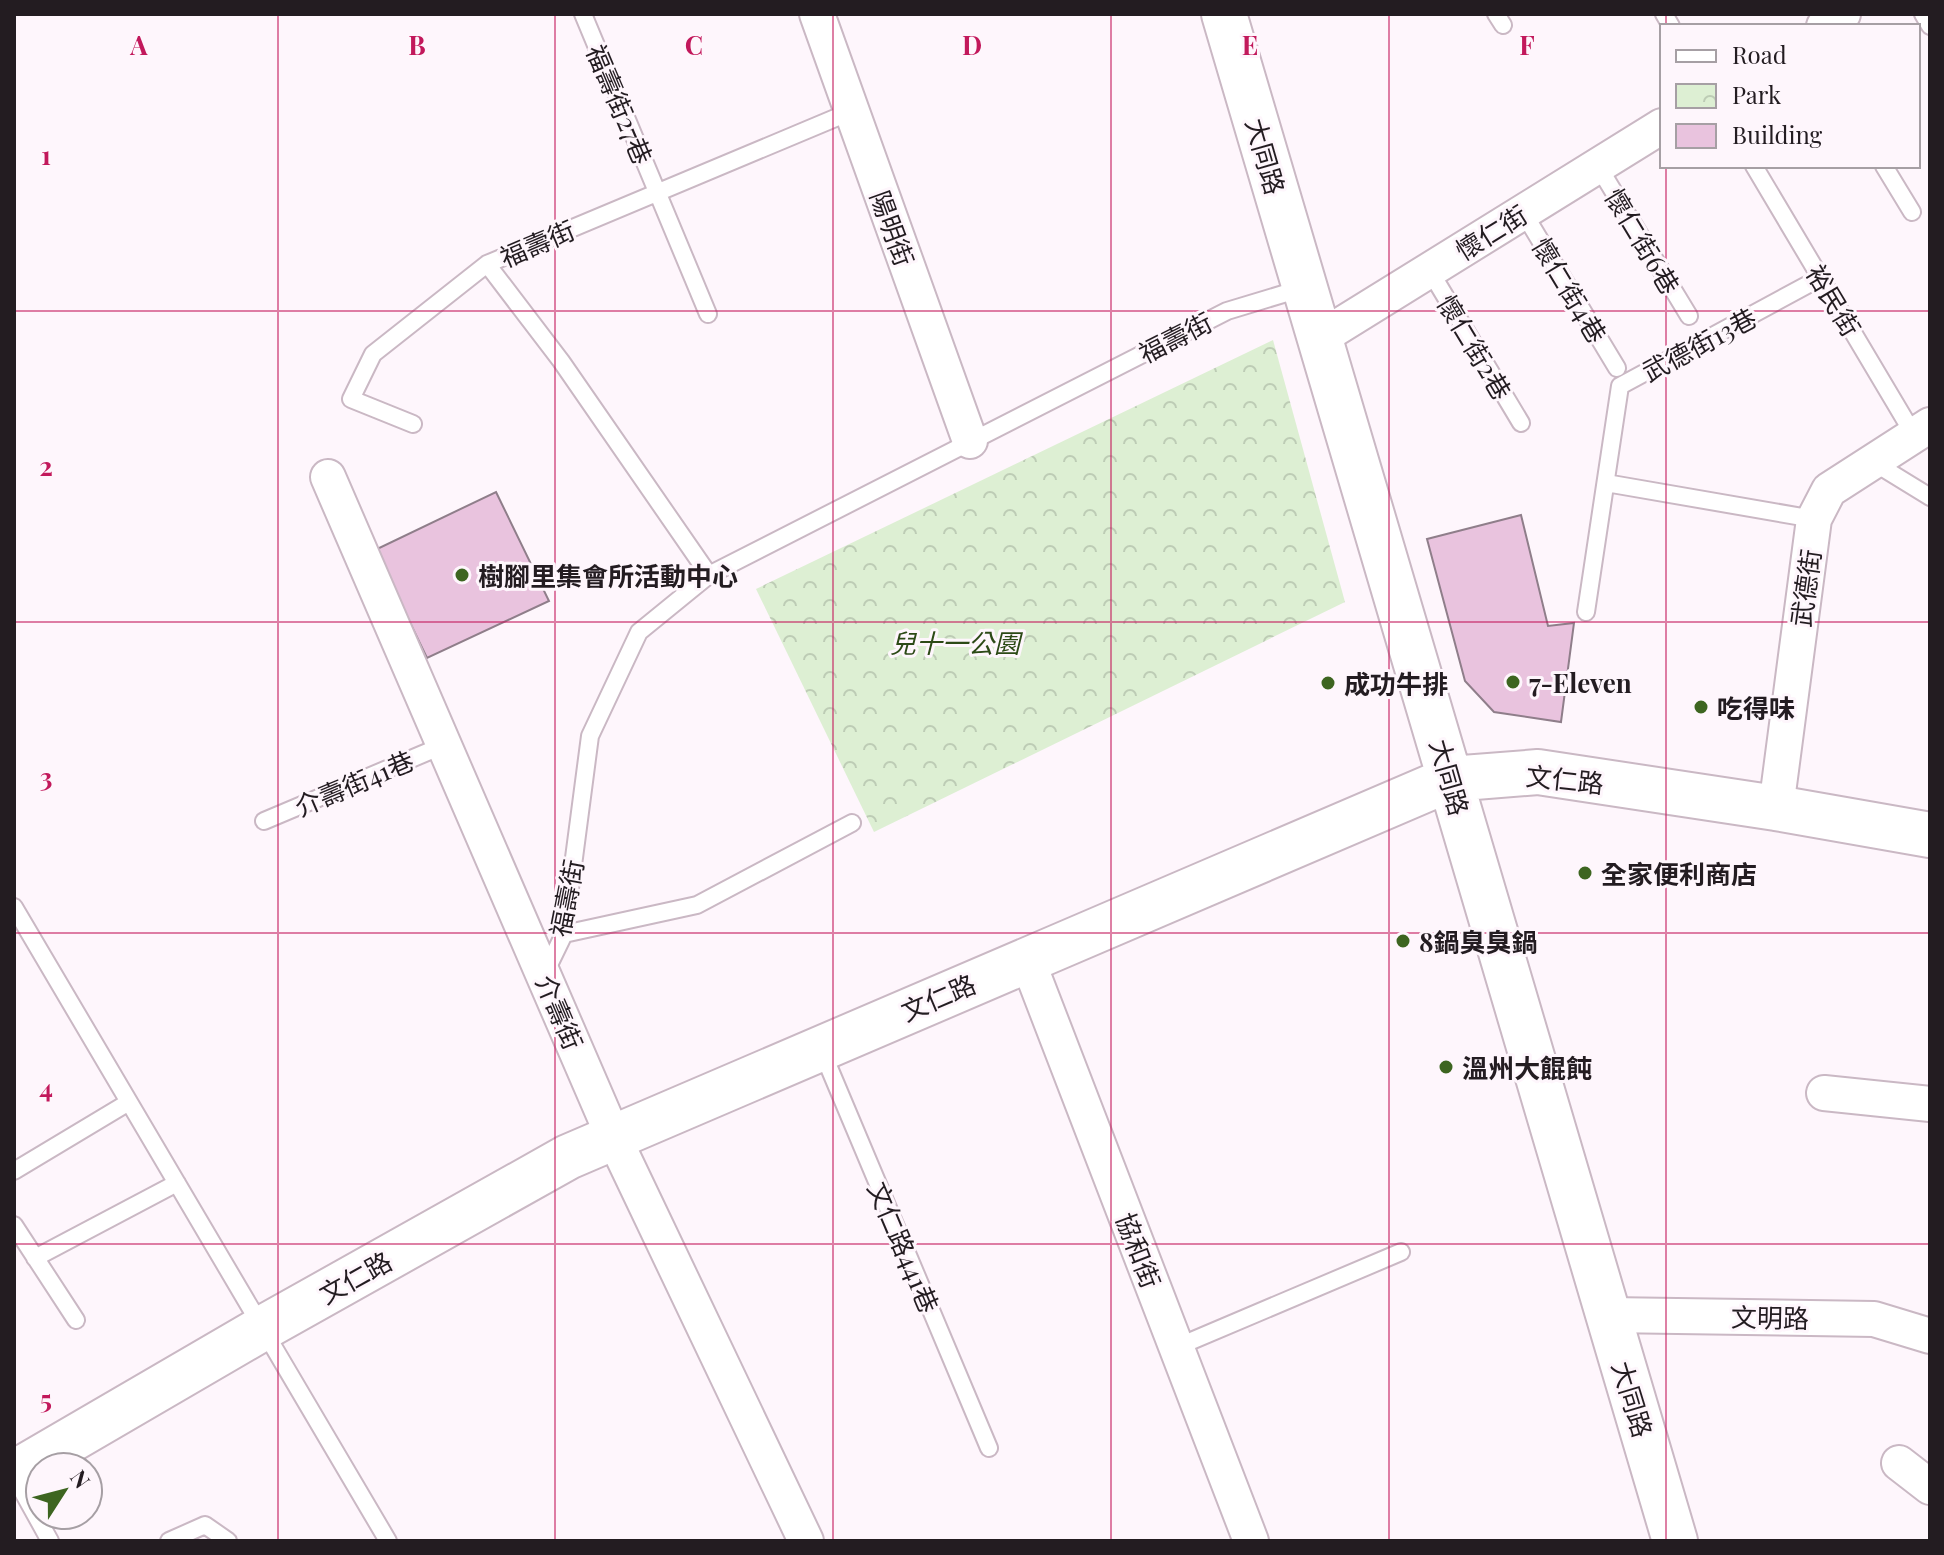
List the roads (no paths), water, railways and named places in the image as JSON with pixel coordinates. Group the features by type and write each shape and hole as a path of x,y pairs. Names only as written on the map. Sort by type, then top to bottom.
{"main road":[{"name":"大同路","path":"1224,14 1675,1541"},
{"name":"文仁路","path":"14,1474 263,1328 568,1157 1450,779 1538,772 1930,835"}],"street":[{"name":"陽明街","path":"817,14 970,441"},
{"name":"懷仁街","path":"1320,338 1660,127"},
{"name":"武德街","path":"1776,808 1814,519 1829,490 1922,430"},
{"name":"介壽街","path":"328,477 613,1136 806,1541"},
{"name":"協和街","path":"1027,959 1251,1541"},
{"path":"1824,1093 1930,1104"},
{"name":"文明路","path":"1608,1315 1874,1319 1930,1336"},
{"path":"1899,1463 1930,1487"}],"lane":[{"name":"福壽街27巷","path":"583,14 708,314"},
{"path":"1923,14 1930,26"},
{"name":"福壽街","path":"709,575 561,361 487,264 852,111"},
{"name":"懷仁街6巷","path":"1598,166 1689,316"},
{"name":"裕民街","path":"1755,168 1820,278 1922,430"},
{"path":"1885,168 1912,212"},
{"name":"懷仁街4巷","path":"1523,212 1617,368"},
{"path":"413,424 351,399 373,354 487,264"},
{"name":"懷仁街2巷","path":"1430,271 1521,423"},
{"name":"武德街13巷","path":"1586,612 1620,386 1820,278"},
{"name":"福壽街","path":"544,975 564,934 590,736 639,632 709,575 1227,311 1305,288"},
{"path":"1873,462 1930,497"},
{"path":"1606,483 1814,519"},
{"name":"介壽街41巷","path":"264,821 444,745"},
{"path":"564,934 697,905 852,823"},
{"path":"14,907 388,1541"},
{"name":"文仁路441巷","path":"820,1047 989,1448"},
{"path":"14,1171 129,1102"},
{"path":"35,1258 177,1183"},
{"path":"14,1225 76,1320"},
{"path":"1177,1347 1401,1252"},
{"path":"14,1474 50,1541"},
{"path":"169,1541 205,1525 228,1541"}],"place":[{"name":"樹腳里集會所活動中心","path":"462,575"},
{"name":"7-Eleven","path":"1513,682"},
{"name":"成功牛排","path":"1328,683"},
{"name":"吃得味","path":"1701,707"},
{"name":"全家便利商店","path":"1585,873"},
{"name":"8鍋臭臭鍋","path":"1403,941"},
{"name":"溫州大餛飩","path":"1446,1067"}],"park label":[{"name":"兒十一公園","path":"955,642"}]}
